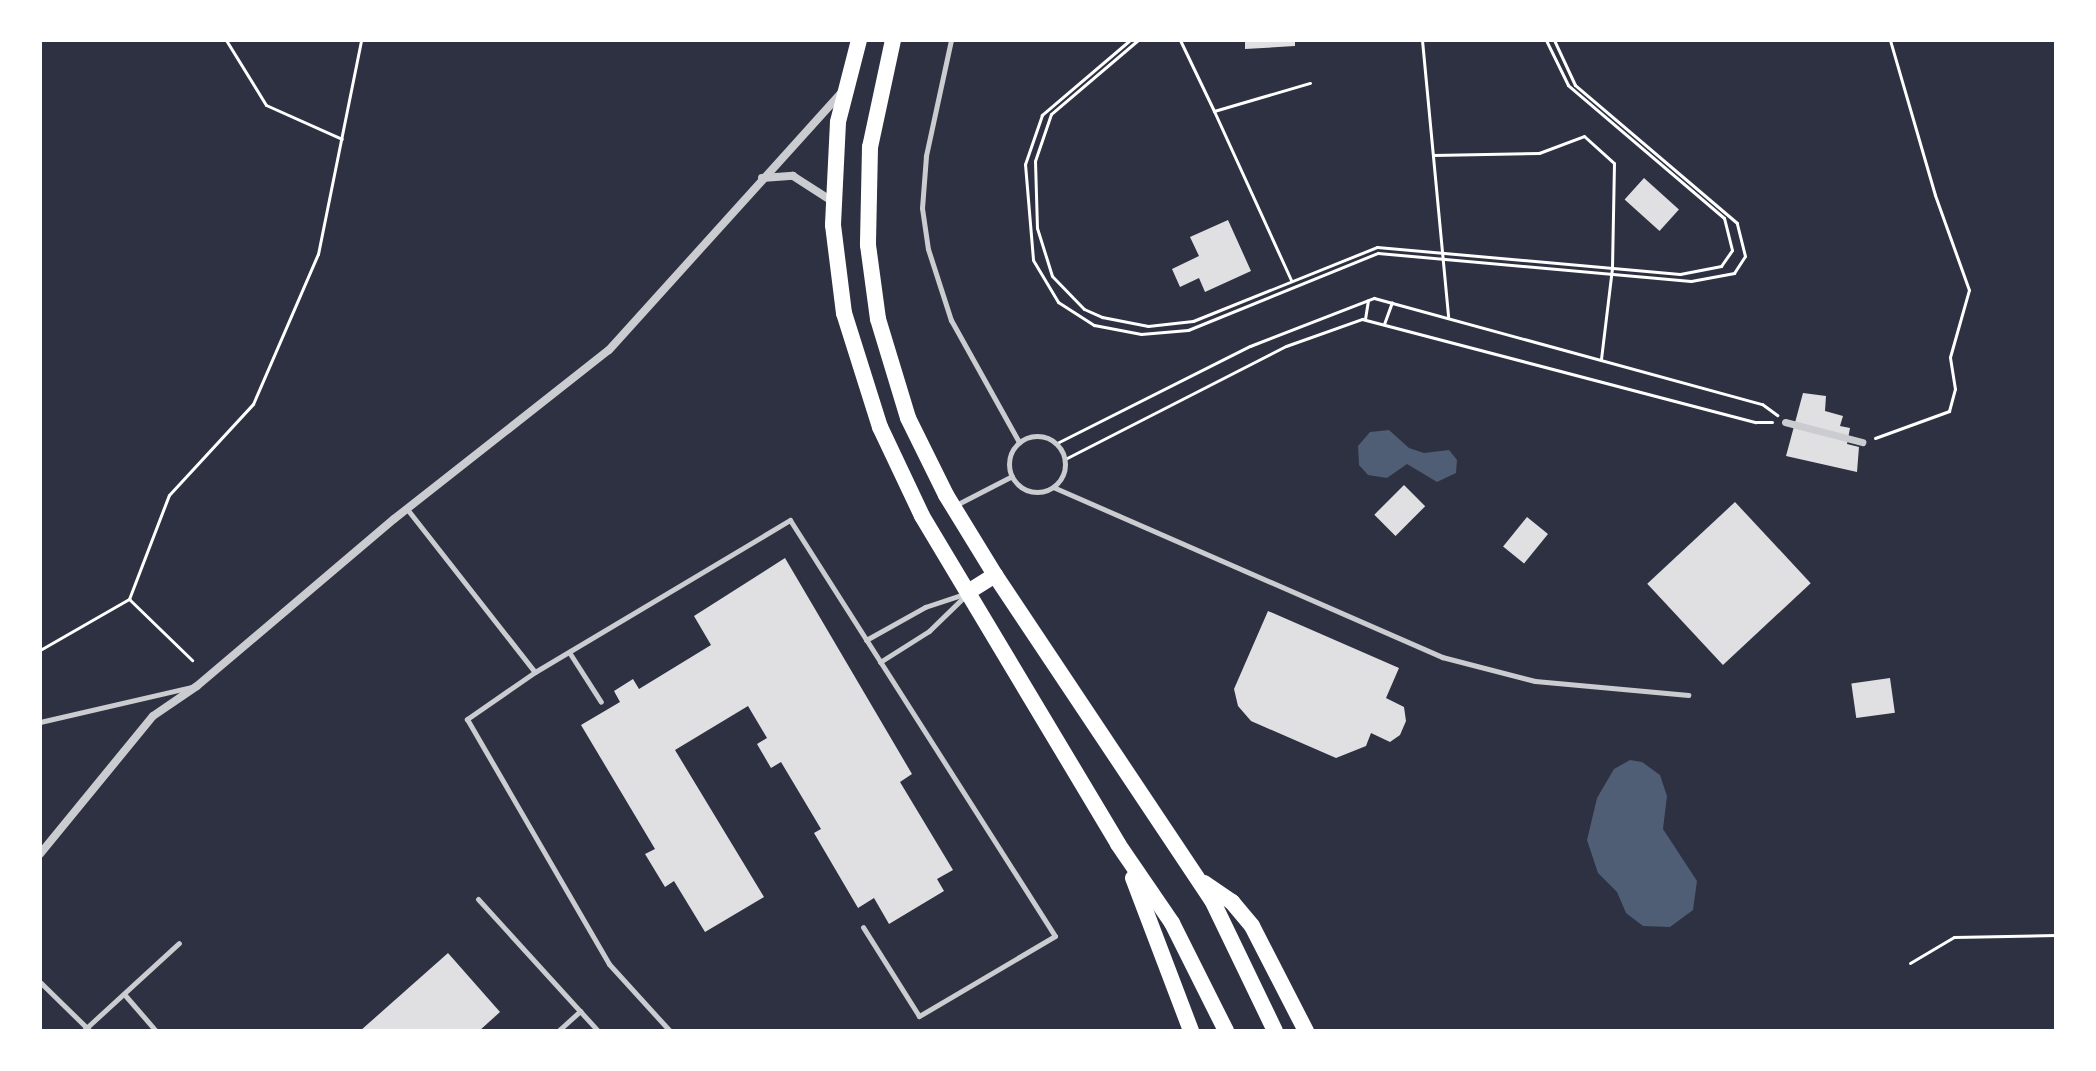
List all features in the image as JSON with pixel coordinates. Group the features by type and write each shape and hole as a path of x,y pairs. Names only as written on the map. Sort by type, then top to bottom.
{"main road":[{"path":"859,40 844,89 833,201 836,267 867,392 907,487 1118,844 1191,956 1226,1031"},
{"path":"893,40 870,147 871,284 885,350 908,418 953,506 995,575 1199,881 1248,968 1275,1031"},
{"path":"968,592 995,575"},
{"path":"1118,844 1191,1031"},
{"path":"1199,881 1232,902 1252,926 1306,1031"}],"street":[{"path":"40,854 153,716 197,686 407,509 609,350 758,180 844,89"},
{"path":"758,180 769,174 793,176 833,201"},
{"path":"1785,422 1862,442"}],"lane":[{"path":"951,40 926,156 922,208 928,249 951,320 1019,442"},
{"path":"1055,485 1065,459 1057,443 1038,435 1019,442 1010,457 1012,476 1034,492 1055,485 1442,657 1535,681 1688,695"},
{"path":"953,506 1012,476"},
{"path":"407,509 535,672"},
{"path":"670,1031 609,964 467,719 535,672 790,520 1055,936 919,1016 863,927"},
{"path":"866,640 925,607 968,592"},
{"path":"880,662 929,631 968,592"},
{"path":"569,652 601,702"},
{"path":"40,722 197,686"},
{"path":"478,899 598,1031"},
{"path":"40,982 87,1030 179,943"},
{"path":"124,994 156,1031"},
{"path":"558,1031 580,1011"}],"path":[{"path":"226,40 266,105 342,139"},
{"path":"40,650 129,599 169,495 253,404 318,254 361,40"},
{"path":"1130,40 1042,115 1028,148 1023,184 1033,260 1043,283 1075,317 1118,331 1165,334 1200,325 1365,256 1442,254"},
{"path":"1138,40 1051,114 1042,129 1033,181 1037,228 1052,276 1084,309 1148,326 1193,321 1377,247 1680,274 1713,271 1729,259 1729,230 1704,197 1568,85 1546,40"},
{"path":"1180,40 1291,280"},
{"path":"1422,40 1448,317"},
{"path":"1554,40 1575,85 1717,201 1743,235 1742,265 1725,277 1691,281 1612,270"},
{"path":"1862,442 1949,411 1955,389 1950,357 1969,290 1935,195 1890,40"},
{"path":"1214,111 1310,83"},
{"path":"1433,155 1539,153 1584,136 1614,163 1617,179 1612,270 1601,359"},
{"path":"1057,443 1250,346 1368,300 1392,302 1762,404 1785,422"},
{"path":"1365,320 1368,300"},
{"path":"1384,324 1392,302"},
{"path":"1065,459 1286,346 1365,320 1756,422 1785,422"},
{"path":"129,599 192,660"},
{"path":"1910,963 1954,937 2056,935"}],"water":[{"path":"1389,430 1409,448 1424,453 1449,450 1457,460 1456,473 1437,482 1407,464 1387,478 1368,475 1359,465 1358,446 1370,432"},
{"path":"1630,760 1642,762 1660,775 1667,796 1663,829 1697,881 1693,910 1670,927 1643,926 1626,913 1617,892 1598,873 1587,840 1597,798 1614,769"}],"building":[{"path":"1245,40 1295,40 1295,46 1245,49"},
{"path":"1644,178 1679,209 1660,231 1625,200"},
{"path":"1228,220 1251,271 1205,292 1199,278 1180,287 1172,269 1199,256 1190,237"},
{"path":"1803,393 1826,396 1825,411 1843,416 1840,426 1850,428 1847,444 1859,447 1857,472 1786,456"},
{"path":"1404,485 1425,506 1396,536 1374,515"},
{"path":"1735,502 1811,583 1723,665 1647,584"},
{"path":"1527,517 1548,534 1524,564 1503,547"},
{"path":"785,558 912,774 900,782 953,870 937,879 944,891 889,924 874,898 858,908 814,833 821,829 781,762 771,768 757,744 767,738 748,706 675,750 764,897 705,932 674,881 665,887 645,854 655,849 581,725 620,702 614,691 633,679 639,689 711,645 694,616"},
{"path":"1268,611 1399,668 1386,698 1404,707 1406,721 1400,735 1390,742 1371,733 1366,746 1336,758 1251,721 1238,706 1234,689"},
{"path":"1890,678 1895,713 1856,718 1851,683"},
{"path":"448,953 500,1012 479,1031 360,1031"}]}
